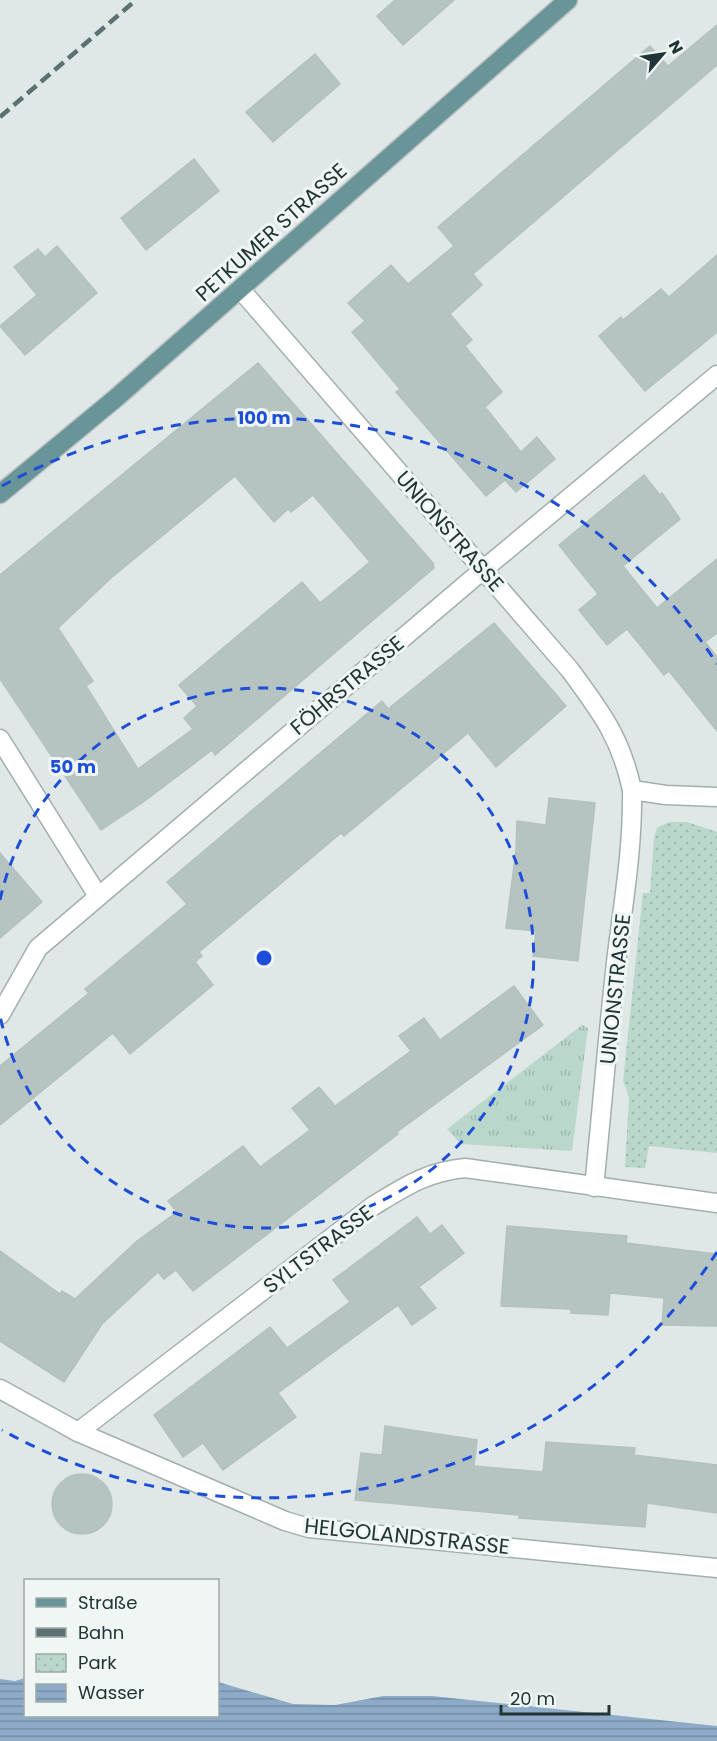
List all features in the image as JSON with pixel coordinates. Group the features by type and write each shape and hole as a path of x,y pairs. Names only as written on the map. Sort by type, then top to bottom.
{"main road":[{"name":"PETKUMER STRASSE","path":"0,494 241,290 568,0"}],"street":[{"name":"UNIONSTRASSE","path":"241,290 570,670 606,718 625,758 632,790 633,824 617,956 594,1187"},
{"name":"FÖHRSTRASSE","path":"0,1015 38,948 484,569 717,375"},
{"path":"0,740 99,896"},
{"path":"632,790 666,795 717,797"},
{"name":"SYLTSTRASSE","path":"78,1432 374,1206 413,1181 440,1171 465,1168 717,1203"},
{"name":"HELGOLANDSTRASSE","path":"0,1389 78,1432 285,1521 309,1528 717,1568"}],"green space":[{"path":"669,822 687,822 717,832 717,1153 649,1146 645,1168 625,1167 629,1097 623,1081 643,893 650,893 654,838 657,828"},
{"path":"582,1025 588,1028 572,1151 461,1144 447,1129"}],"water":[{"path":"24,1678 24,1717 219,1717 219,1682 293,1704 335,1705 383,1696 432,1696 717,1726 717,1741 0,1741 0,1679 15,1681"}],"building":[{"path":"395,0 454,0 403,45 377,16"},
{"path":"717,25 717,65 473,274 482,285 450,314 472,340 465,346 502,392 485,407 521,452 537,437 555,459 516,492 505,480 486,496 396,392 400,389 352,332 365,321 348,303 391,265 408,284 454,246 438,227 650,46 668,66"},
{"path":"315,54 340,84 273,142 246,112"},
{"path":"194,159 219,191 146,250 121,218"},
{"path":"57,246 97,293 25,355 0,326 37,295 14,267 38,249 45,257"},
{"path":"717,255 717,332 645,391 599,336 621,317 623,320 661,289 669,297"},
{"path":"258,363 433,563 434,568 215,755 212,750 142,803 101,830 0,679 0,575","holes":["235,476 274,522 288,509 291,512 313,495 370,562 320,603 302,582 179,685 197,706 184,718 193,729 138,769 86,686 93,681 58,628 111,578"]},
{"path":"644,475 660,495 662,493 680,519 623,566 657,608 717,559 717,633 705,642 717,657 717,731 669,671 664,675 627,629 607,645 579,610 598,594 559,545"},
{"path":"494,623 566,706 496,767 468,733 344,836 341,833 199,952 202,956 195,962 213,985 130,1054 113,1033 0,1125 0,1066 89,993 85,989 187,904 167,882 382,701 388,709"},
{"path":"549,798 595,803 578,961 533,956 536,931 506,928 516,850 517,821 546,825"},
{"path":"0,853 42,902 0,938"},
{"path":"514,986 543,1025 397,1132 398,1134 193,1291 176,1270 164,1279 158,1272 102,1324 64,1382 0,1341 0,1251 60,1294 62,1291 75,1299 137,1241 177,1212 168,1201 243,1146 260,1167 310,1130 292,1108 319,1087 335,1106 411,1051 399,1036 424,1018 440,1040"},
{"path":"417,1217 430,1234 442,1225 464,1253 419,1287 436,1308 412,1325 398,1305 278,1393 296,1417 223,1470 203,1443 183,1457 154,1415 270,1327 287,1348 350,1302 333,1280"},
{"path":"507,1226 627,1236 626,1243 717,1254 717,1326 662,1325 664,1298 610,1293 608,1315 571,1313 571,1309 501,1306"},
{"path":"385,1426 477,1440 474,1466 543,1472 546,1442 635,1448 634,1455 717,1465 717,1513 647,1503 645,1527 519,1518 519,1515 355,1500 361,1453 382,1455"},
{"path":"76,1474 88,1474 99,1479 107,1487 112,1504 110,1516 99,1529 88,1534 76,1534 65,1529 57,1521 52,1510 52,1498 57,1487 65,1479"}],"railway":[{"path":"0,117 136,0"}]}
